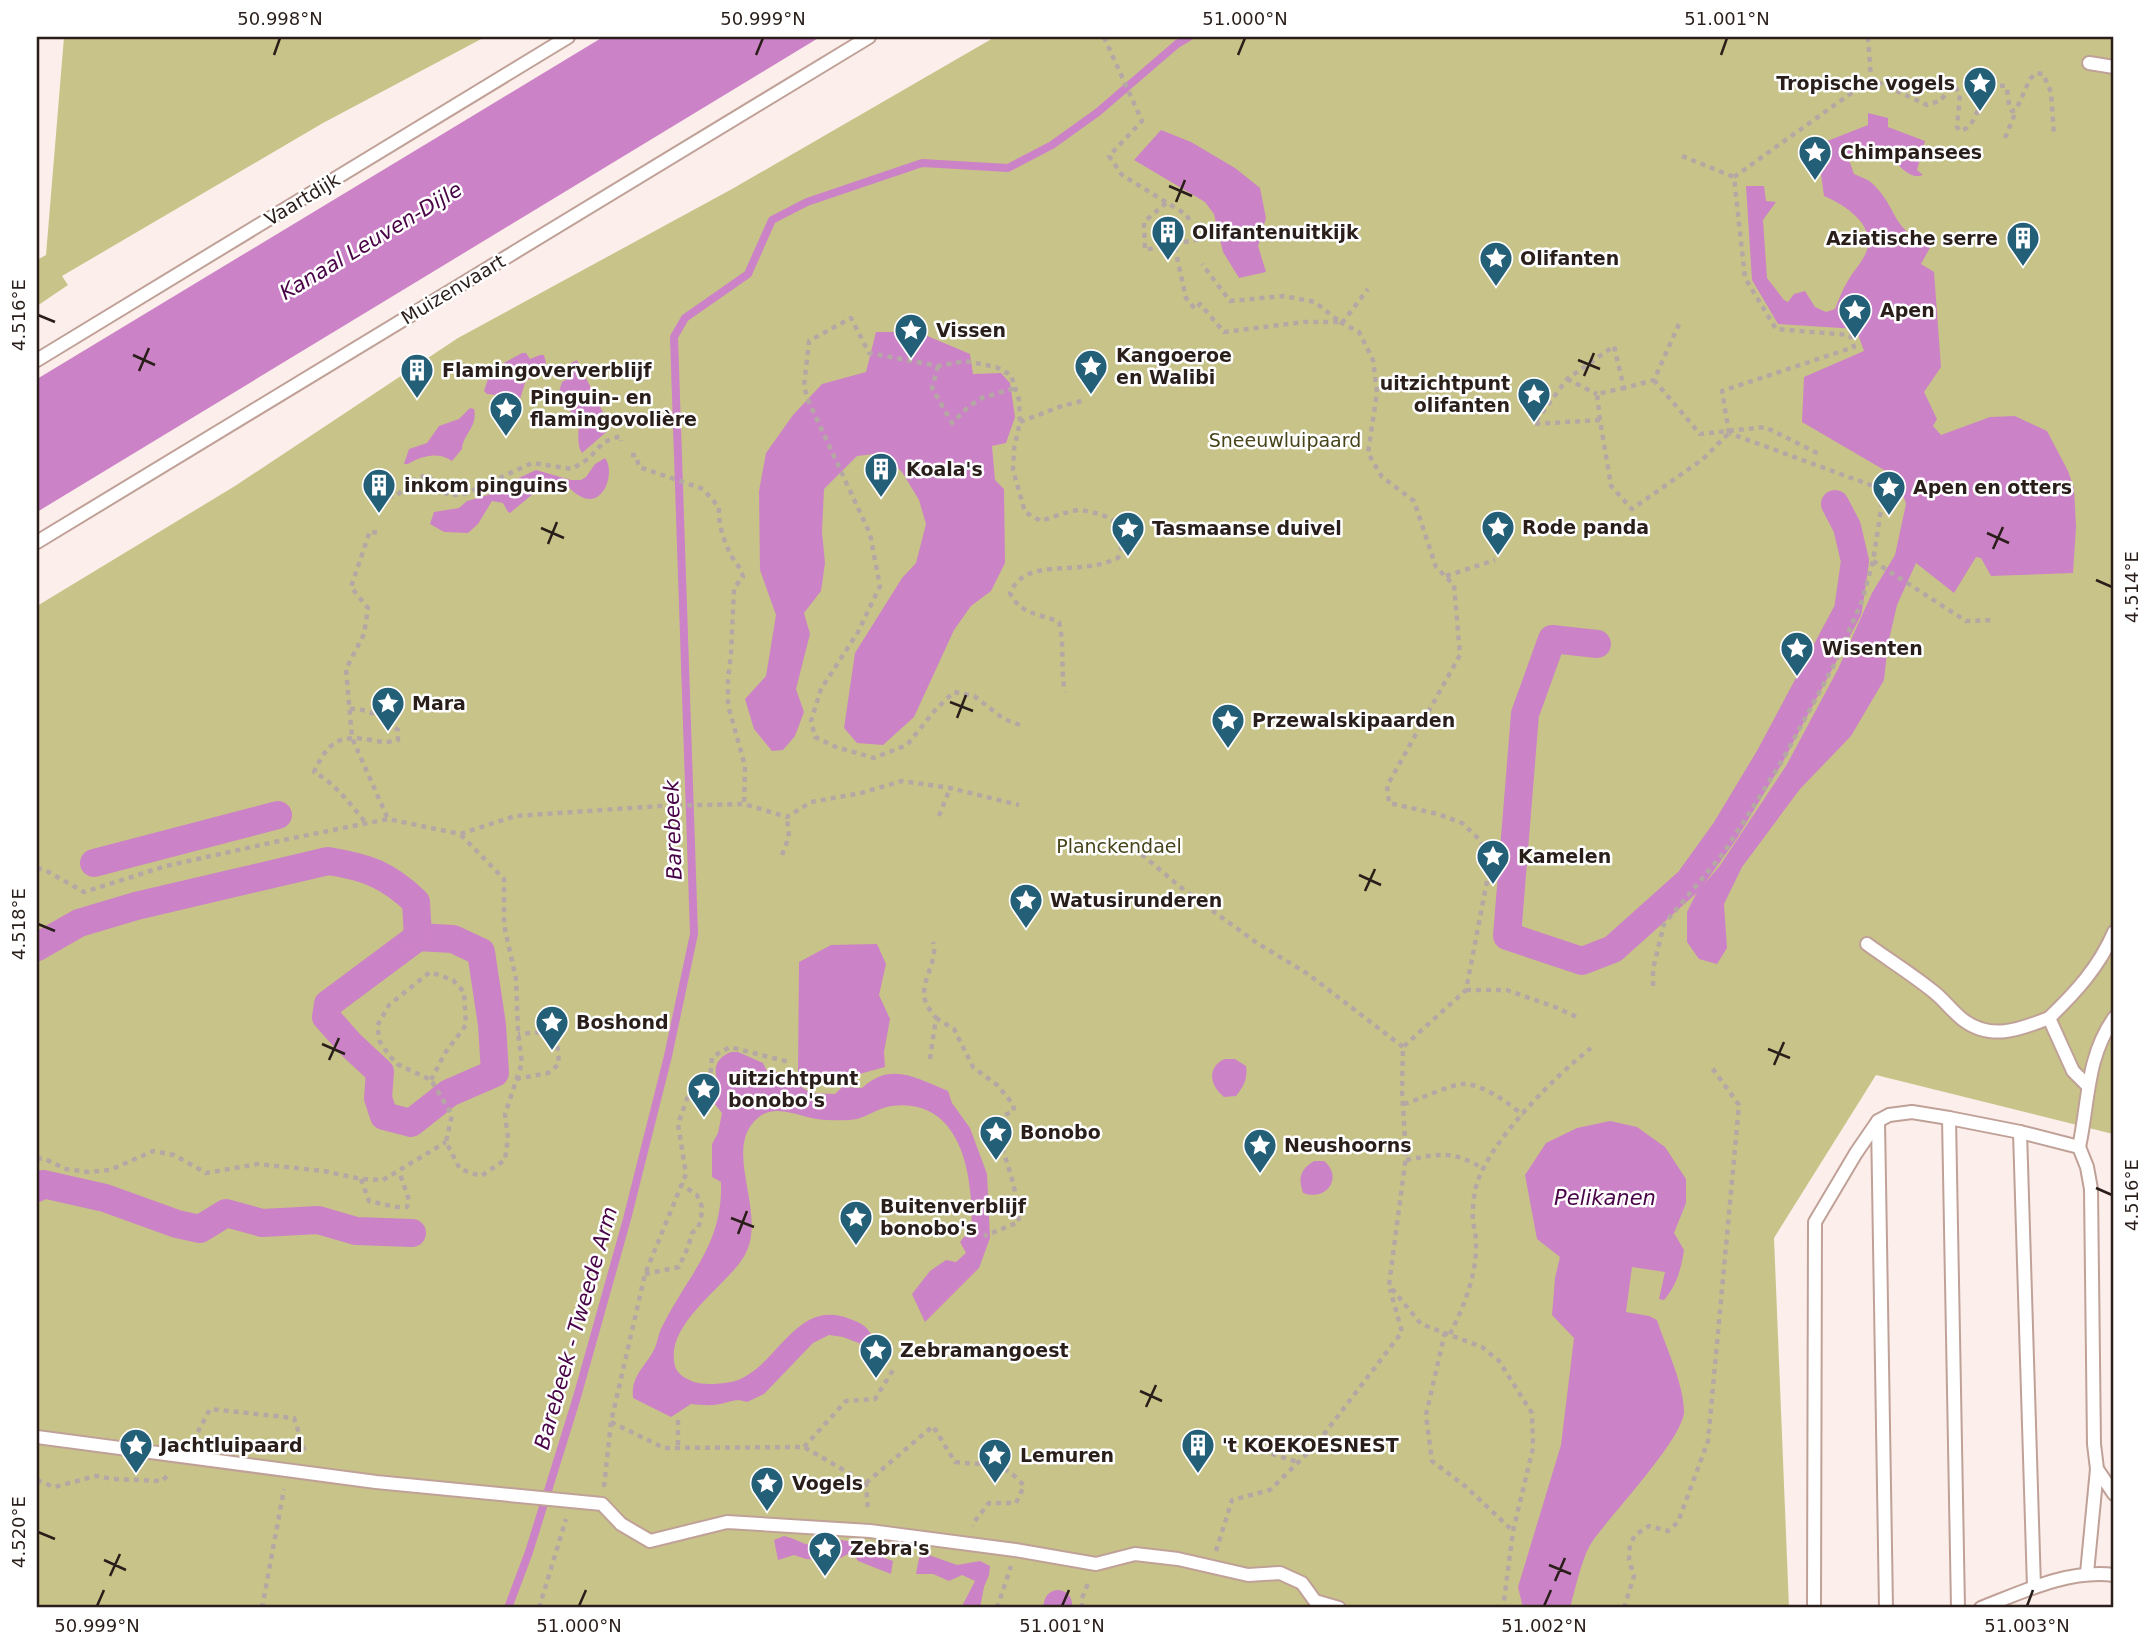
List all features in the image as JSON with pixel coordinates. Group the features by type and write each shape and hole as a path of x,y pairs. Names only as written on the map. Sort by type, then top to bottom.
{"lane":[{"name":"Vaartdijk","path":"37,360 568,37"},
{"name":"Muizenvaart","path":"37,542 869,37"},
{"path":"2089,63 2114,67"},
{"path":"1867,944 1932,990 1961,1018 1977,1028 1997,1033 2012,1031 2049,1018 2082,986 2104,955 2114,932"},
{"path":"2049,1018 2073,1071 2088,1086"},
{"path":"2087,1573 2097,1469 2094,1444 2091,1189 2087,1167 2079,1147 2088,1086 2098,1046 2114,1018"},
{"path":"1814,1608 1815,1222 1878,1121 1889,1115 1912,1112 1949,1118 2079,1147"},
{"path":"1949,1118 1958,1608"},
{"path":"1878,1121 1886,1608"},
{"path":"2021,1132 2034,1587"},
{"path":"37,1437 376,1482 602,1504 621,1524 650,1541 727,1522 870,1531 1015,1550 1096,1564 1135,1554 1178,1559 1248,1575 1280,1573 1302,1583 1315,1601 1339,1608"},
{"path":"2097,1469 2114,1494"},
{"path":"1980,1608 2034,1587 2087,1573 2114,1575"}],"path":[{"path":"1104,37 1142,121 1109,156 1122,175 1187,215 1189,220"},
{"path":"1868,37 1871,79"},
{"path":"2005,138 2030,79 2036,73 2043,74 2051,92 2054,136"},
{"path":"1871,79 1927,105 1940,101 1952,86 1955,87 1959,94 1957,127 1960,131 1970,125 1990,88 2006,86 2010,108 2012,111 2016,110"},
{"path":"1734,177 1871,79"},
{"path":"1682,156 1734,177"},
{"path":"1730,433 1722,391 1854,347 1850,335 1776,328 1745,278 1734,177"},
{"path":"1166,203 1144,222 1145,250 1206,238"},
{"path":"1174,244 1185,298 1195,309 1200,304 1224,332 1304,322 1341,323"},
{"path":"1202,264 1230,301 1284,296 1315,302 1341,323 1359,332 1373,360 1377,391 1368,453 1382,477 1414,501 1436,567 1454,585 1460,655 1387,786 1389,803 1438,814 1462,823 1481,841 1489,871 1466,990 1403,1048 1406,1160 1389,1285 1402,1332 1315,1447 1270,1490 1232,1500 1212,1567"},
{"path":"1341,323 1368,289"},
{"path":"1020,726 1004,719 974,696 954,692 936,709 907,745 874,758 836,747 815,737 811,721 821,689 858,632 880,586 870,534 808,400 804,386 809,341 850,318 869,352 938,366 965,361 996,367 1011,375 1019,400 1020,422 1013,470 1025,512 1041,522 1081,510 1114,520 1121,531 1123,546 1118,558 1091,566 1040,569 1027,574 1014,584 1010,593 1016,604 1029,612 1059,622 1063,640 1062,676 1065,692"},
{"path":"1654,380 1679,324"},
{"path":"1600,420 1534,424 1567,379 1614,346 1623,388"},
{"path":"938,366 932,388 952,423 982,398 1015,388"},
{"path":"1567,379 1597,394 1654,380"},
{"path":"1654,380 1700,434 1765,427 1821,455"},
{"path":"1597,394 1611,486 1632,509 1703,459 1730,433"},
{"path":"1020,422 1085,400"},
{"path":"1653,986 1653,969 1664,924 1721,855 1782,761 1834,665 1862,601 1873,561 1884,490 1730,433"},
{"path":"388,497 396,496 419,476 429,477 449,496 467,494 531,463 572,469 588,459 604,442 620,436 621,441"},
{"path":"631,455 636,455 639,467 703,489 719,507 718,523 732,557 740,567 743,577 734,589 728,705 745,766 744,804"},
{"path":"377,533 370,531 351,587 368,608 364,634 346,669 352,738 388,819"},
{"path":"1446,576 1495,559"},
{"path":"1873,561 1966,621 1994,620"},
{"path":"349,709 362,709 385,719 398,730 398,740 384,744 352,738 336,741 324,753 314,772 328,779 366,823"},
{"path":"37,868 84,892 166,866 388,819 460,834 515,816 660,806 744,804 787,817 811,802 860,793 902,781 950,788 1018,805"},
{"path":"939,816 950,788"},
{"path":"782,855 789,836 787,817"},
{"path":"430,1080 466,1025 464,992 453,980 430,972 389,1005 377,1026 380,1042 397,1064 430,1080 452,1115 446,1142 460,1169 481,1176 505,1160 508,1138 505,1114 522,1063 516,978 504,925 504,879 460,834"},
{"path":"1134,848 1184,890 1257,943 1308,974 1403,1048"},
{"path":"933,942 936,951 925,979 925,1002 936,1018 954,1029 973,1067 997,1085 1013,1104 1014,1111 991,1121 1008,1163 1018,1222 984,1236"},
{"path":"1466,990 1507,990 1579,1018"},
{"path":"930,1059 936,1018"},
{"path":"516,1079 548,1073 559,1064 557,1040 544,1032 518,1034"},
{"path":"602,1504 611,1422 645,1274 686,1174 678,1124 688,1096 702,1091 710,1082 712,1057 730,1047 789,1062"},
{"path":"1513,1531 1465,1486 1432,1461 1426,1415 1448,1333 1472,1280 1476,1247 1473,1217 1477,1184 1490,1156 1523,1115 1559,1075 1591,1048"},
{"path":"1625,1608 1634,1576 1629,1560 1630,1545 1635,1535 1649,1526 1668,1531 1678,1522 1709,1441 1739,1105 1710,1065"},
{"path":"1404,1104 1466,1084 1493,1093 1523,1115"},
{"path":"37,1159 43,1158 66,1168 88,1172 110,1170 152,1151 174,1155 206,1173 258,1164 383,1180 446,1142"},
{"path":"1406,1160 1451,1154 1484,1169"},
{"path":"362,1179 369,1201 407,1207 409,1200 398,1171"},
{"path":"645,1274 679,1267 692,1233 698,1228 702,1207 696,1195 681,1184"},
{"path":"1389,1285 1421,1324 1482,1347 1499,1361 1532,1413 1533,1448 1513,1531 1503,1608"},
{"path":"804,1447 846,1401 875,1399 893,1370"},
{"path":"37,1480 54,1487 96,1476 162,1481 185,1456 210,1409 294,1418 311,1473"},
{"path":"678,1420 678,1448"},
{"path":"611,1422 664,1448 804,1447 866,1483"},
{"path":"866,1483 933,1426 955,1462 979,1465 992,1463 1015,1475 1024,1486 1016,1503 989,1503 974,1522 969,1544"},
{"path":"1262,1451 1298,1462"},
{"path":"262,1608 287,1469"},
{"path":"866,1483 870,1531"},
{"path":"539,1608 566,1523 567,1500"},
{"path":"997,1608 1015,1550"},
{"path":"1082,1608 1082,1598 1096,1564"}],"green space":[{"path":"64,37 485,37 323,123 62,276 68,285 37,306 37,260 46,255"},
{"name":"Planckendael","path":"995,37 2114,37 2113,1134 1876,1075 1774,1238 1789,1608 37,1608 37,606 235,486 458,338 732,189"}],"water":[{"name":"Kanaal Leuven-Dijle","path":"603,37 820,37 37,512 37,379"},
{"path":"1868,113 1888,118 1888,127 1925,141 1917,170 1923,175 1911,175 1890,157 1878,151 1849,160 1854,174 1874,185 1882,194 1902,227 1932,244 1921,264 1934,272 1941,367 1924,392 1937,419 1933,426 1941,435 1990,417 2015,416 2047,431 2074,488 2076,527 2073,573 1991,576 1981,558 1976,557 1954,593 1916,563 1897,605 1888,644 1884,680 1851,736 1800,789 1742,867 1724,904 1727,948 1717,964 1699,959 1687,942 1687,912 1697,892 1719,867 1786,766 1838,669 1872,593 1895,555 1906,504 1900,486 1891,474 1802,422 1804,377 1864,351 1856,329 1778,324 1752,280 1746,186 1764,186 1766,201 1776,202 1763,220 1767,278 1788,302 1794,294 1805,291 1815,307 1826,312 1835,309 1847,282 1865,255 1868,237 1855,215 1824,196 1817,145 1868,125"},
{"path":"1161,130 1191,142 1235,168 1260,188 1266,218 1258,246 1266,272 1239,278 1223,252 1214,214 1205,202 1134,160"},
{"path":"876,332 918,332 970,354 973,374 1001,373 1010,383 1015,417 1006,443 992,446 995,480 1004,489 1005,563 991,591 971,606 954,630 914,717 883,745 857,743 844,728 855,653 902,578 916,563 926,524 919,500 902,472 883,453 857,456 824,489 822,532 825,563 821,591 804,613 810,634 796,689 804,712 795,736 783,750 772,751 754,729 745,699 766,676 776,615 760,570 759,491 766,453 793,415 822,384 866,372"},
{"path":"526,353 530,359 544,355 546,363 542,375 526,380 519,402 510,406 496,395 484,391 491,370"},
{"path":"577,360 611,428 582,453 576,417 563,407 558,395 562,382 567,379 565,366"},
{"path":"470,408 474,409 474,421 462,449 452,461 441,456 430,456 404,464 409,449 427,443 439,426 459,419"},
{"path":"605,458 609,476 605,489 596,498 582,497 561,482 546,483 510,513 503,503 492,501 478,524 468,533 444,532 430,524 434,512 459,508 467,501 498,492 512,481 536,470 571,480 581,480 595,464"},
{"path":"877,944 886,964 879,995 890,1019 884,1052 885,1067 845,1078 798,1072 799,962 831,945"},
{"path":"731,1052 738,1052 763,1063 767,1071 775,1071 811,1093 835,1094 842,1087 862,1088 883,1075 893,1074 915,1077 948,1091 952,1103 970,1128 987,1174 990,1238 979,1268 925,1322 912,1294 930,1271 946,1260 956,1262 966,1253 960,1242 971,1224 965,1161 945,1123 923,1109 908,1106 888,1107 849,1120 818,1119 783,1111 766,1113 748,1130 744,1146 752,1223 750,1241 734,1270 698,1308 678,1336 674,1351 676,1369 685,1378 699,1383 715,1384 739,1380 758,1367 792,1332 818,1317 833,1315 855,1321 866,1327 876,1342 861,1344 829,1335 813,1343 764,1394 747,1402 737,1400 713,1405 691,1404 671,1417 633,1398 633,1390 636,1378 654,1350 661,1328 702,1258 716,1224 721,1182 712,1177 712,1144 718,1133 722,1113 705,1092 709,1087 719,1086 716,1066 721,1058"},
{"path":"1225,1059 1235,1059 1246,1066 1245,1082 1236,1096 1224,1097 1213,1082 1215,1067"},
{"name":"Pelikanen","path":"1610,1121 1637,1127 1665,1147 1686,1179 1686,1203 1674,1233 1684,1250 1675,1283 1664,1300 1659,1299 1665,1272 1632,1267 1626,1312 1657,1320 1678,1378 1684,1412 1672,1440 1588,1548 1570,1608 1523,1608 1518,1587 1561,1445 1574,1338 1552,1315 1560,1257 1537,1239 1525,1175 1546,1143 1577,1128"},
{"path":"1314,1161 1324,1161 1330,1167 1332,1180 1326,1191 1312,1195 1303,1193 1301,1178 1303,1171"},
{"path":"784,1536 814,1546 833,1539 856,1542 866,1551 893,1561 891,1574 858,1561 854,1555 848,1554 835,1561 806,1559 794,1555 778,1560 774,1540"},
{"path":"926,1554 957,1565 980,1561 990,1566 980,1608 961,1608 975,1581 962,1575 949,1581 933,1574 916,1574 919,1558"}],"waterway":[{"name":"Barebeek","path":"508,1608 529,1552 577,1397 627,1219 668,1056 694,934 674,337 685,318 748,274 772,220 807,202 922,163 1008,168 1052,145 1098,112 1177,44 1189,37"},
{"path":"1597,644 1552,639 1525,714 1507,936 1582,961 1613,949 1689,881 1725,831 1769,758 1848,610 1855,561 1847,527 1835,504"},
{"path":"94,863 278,815"},
{"path":"37,947 79,923 136,906 328,861 376,874 406,893 416,902 418,937"},
{"path":"418,937 453,939 481,952 492,1025 495,1073 449,1093 411,1123 384,1116 378,1098 380,1072 326,1017 328,1004 418,937"},
{"path":"37,1188 43,1184 105,1198 177,1224 200,1229 226,1213 262,1223 318,1220 356,1231 412,1233"},
{"path":"1057,1608 1058,1604"}],"place":[{"name":"Tropische vogels","path":"1980,113"},
{"name":"Chimpansees","path":"1815,182"},
{"name":"Olifantenuitkijk","path":"1168,262"},
{"name":"Aziatische serre","path":"2023,268"},
{"name":"Olifanten","path":"1496,288"},
{"name":"Apen","path":"1855,340"},
{"name":"Vissen","path":"911,360"},
{"name":"Kangoeroe en Walibi","path":"1091,396"},
{"name":"Flamingoververblijf","path":"417,400"},
{"name":"uitzichtpunt olifanten","path":"1534,424"},
{"name":"Pinguin- en flamingovolière","path":"506,438"},
{"name":"Koala's","path":"881,499"},
{"name":"inkom pinguins","path":"379,515"},
{"name":"Apen en otters","path":"1889,517"},
{"name":"Rode panda","path":"1498,557"},
{"name":"Tasmaanse duivel","path":"1128,558"},
{"name":"Wisenten","path":"1797,678"},
{"name":"Mara","path":"388,733"},
{"name":"Przewalskipaarden","path":"1228,750"},
{"name":"Kamelen","path":"1493,886"},
{"name":"Watusirunderen","path":"1026,930"},
{"name":"Boshond","path":"552,1052"},
{"name":"uitzichtpunt bonobo's","path":"704,1119"},
{"name":"Bonobo","path":"996,1162"},
{"name":"Neushoorns","path":"1260,1175"},
{"name":"Buitenverblijf bonobo's","path":"856,1247"},
{"name":"Zebramangoest","path":"876,1380"},
{"name":"Jachtluipaard","path":"136,1475"},
{"name":"'t KOEKOESNEST","path":"1198,1475"},
{"name":"Lemuren","path":"995,1485"},
{"name":"Vogels","path":"767,1513"},
{"name":"Zebra's","path":"825,1578"}],"park label":[{"name":"Sneeuwluipaard","path":"1285,440"}],"water label":[{"name":"Barebeek - Tweede Arm","path":"576,1328"}]}
